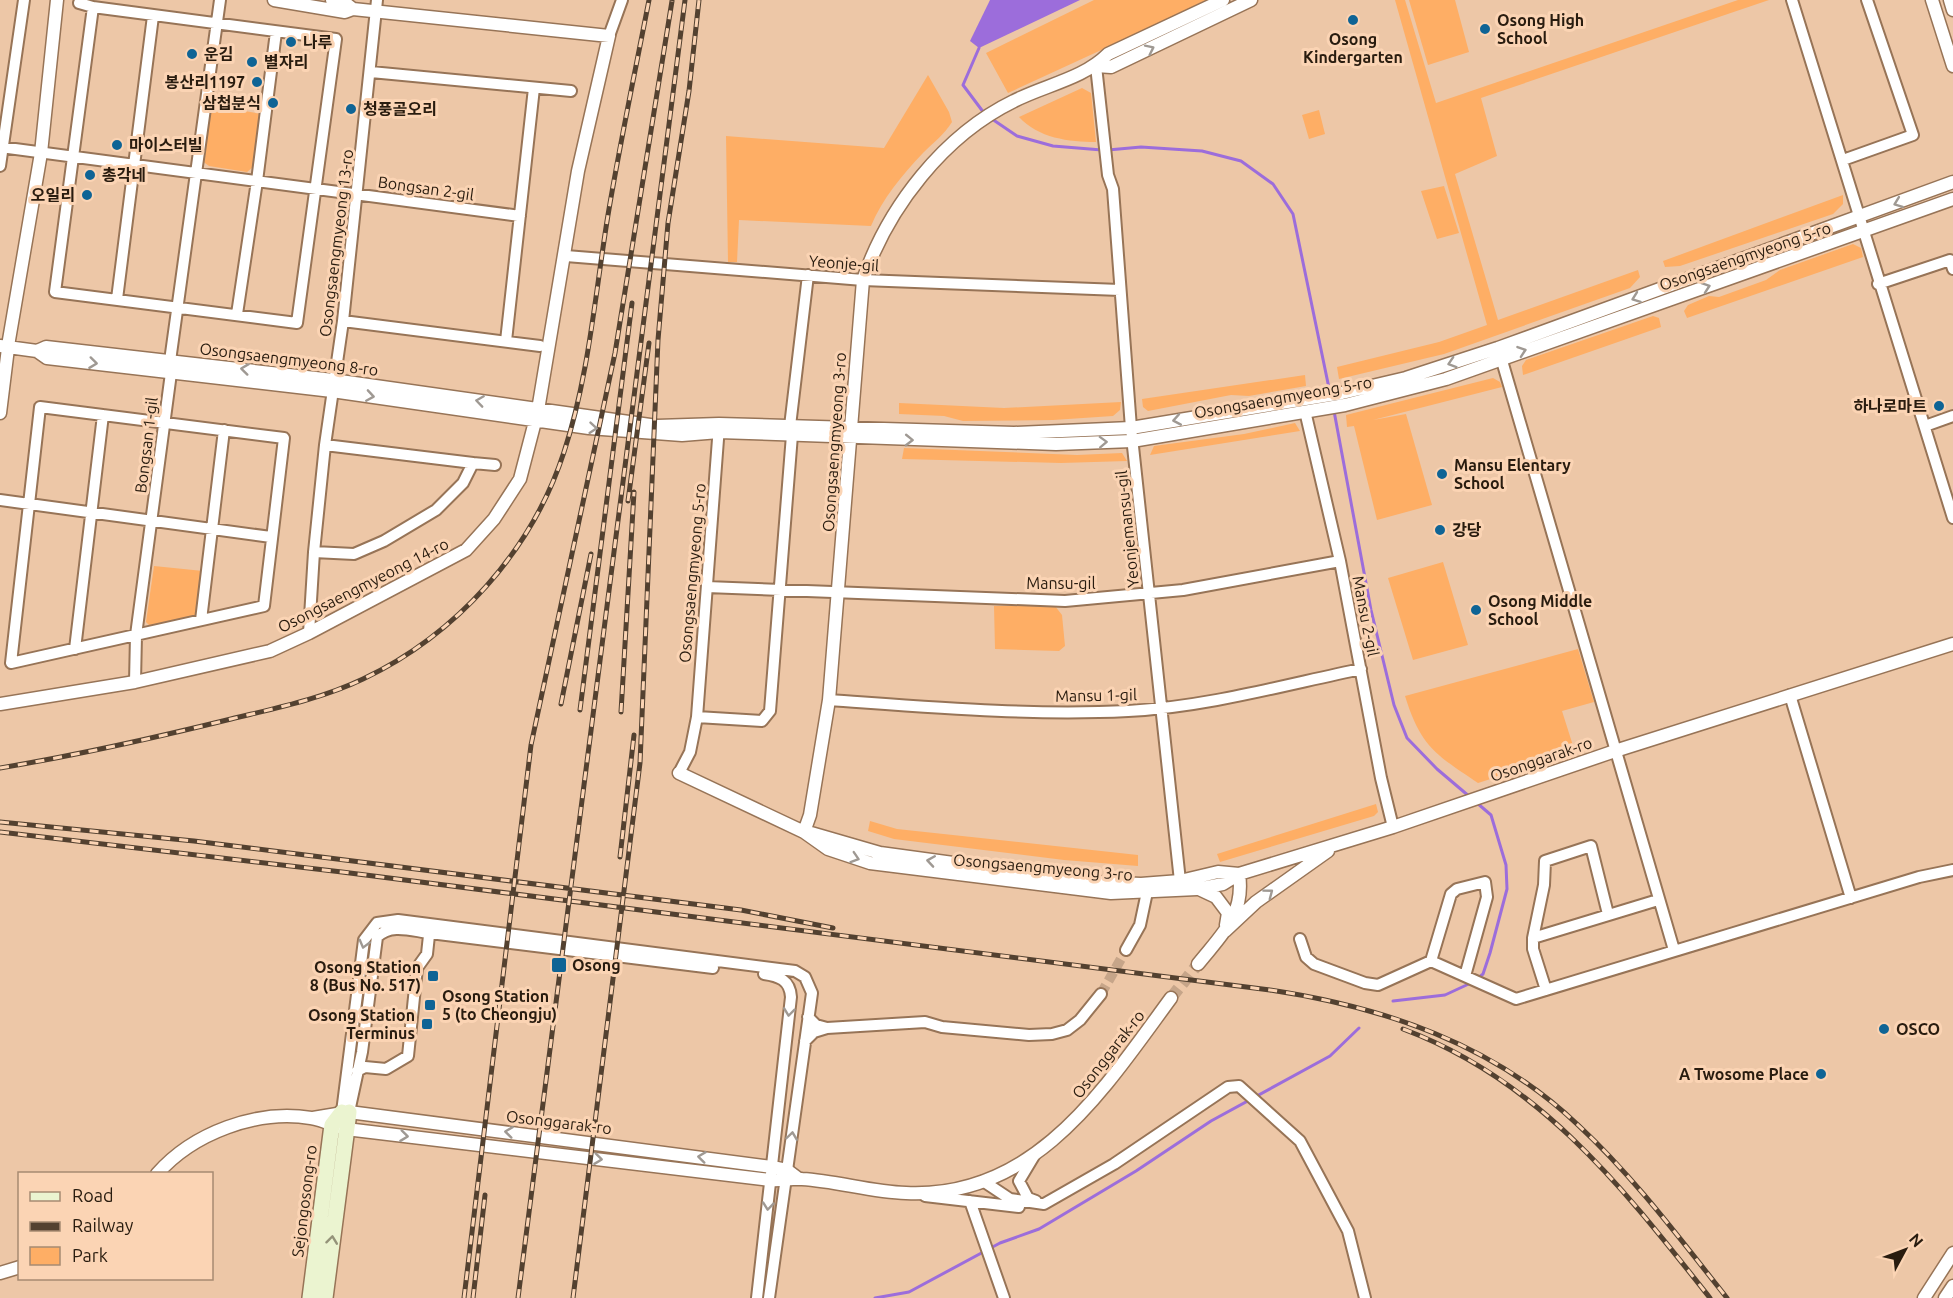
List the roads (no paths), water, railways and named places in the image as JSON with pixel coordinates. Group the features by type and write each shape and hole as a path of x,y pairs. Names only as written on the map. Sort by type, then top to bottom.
{"main road":[{"name":"Sejongosong-ro","path":"310,1298 339,1127 345,1112"},
{"name":"Sejongosong-ro","path":"325,1298 339,1127"}],"street":[{"path":"0,166 24,0"},
{"path":"0,413 4,346 41,153 57,0"},
{"path":"177,308 220,0"},
{"path":"274,0 345,12 377,6 609,36 622,0"},
{"path":"332,0 344,2 353,9"},
{"path":"1096,66 1108,54 1222,0"},
{"path":"1096,66 1112,67 1251,0"},
{"path":"1792,0 1843,160 1878,284 1953,518"},
{"path":"1843,160 1913,135 1868,0"},
{"path":"1932,0 1953,66"},
{"path":"1950,0 1953,10"},
{"path":"79,3 93,8 276,32 337,34 297,323 55,292 93,8"},
{"name":"Osongsaengmyeong 13-ro","path":"309,633 314,552 325,445 343,321 377,6"},
{"path":"117,299 153,16"},
{"path":"237,314 276,32"},
{"name":"Osongsaengmyeong 14-ro","path":"0,704 135,682 270,651 309,633 466,550 494,519 520,479 537,415 566,256 578,171 609,36"},
{"name":"Osongsaengmyeong 3-ro","path":"804,832 810,815 829,700 863,280 882,235 897,211 944,152 974,125 1013,101 1096,66"},
{"name":"Yeonjemansu-gil","path":"1096,66 1108,175 1113,189 1132,441 1180,880"},
{"path":"371,72 571,92"},
{"path":"506,342 534,88"},
{"name":"Bongsan 2-gil","path":"1,148 520,216"},
{"name":"Osongsaengmyeong 5-ro","path":"1499,353 1953,182"},
{"name":"Osongsaengmyeong 5-ro","path":"850,434 924,428 1014,433 1131,428 1344,399 1406,378 1499,353 1862,232 1953,199"},
{"name":"Yeonje-gil","path":"566,256 863,280 1120,290"},
{"path":"1878,284 1950,260 1953,269"},
{"path":"696,717 762,721 770,711 791,430 808,275"},
{"name":"Bongsan 1-gil","path":"135,682 136,635 177,308"},
{"path":"343,321 540,346"},
{"name":"Osongsaengmyeong 8-ro","path":"4,346 37,351 46,347 170,367 333,385 537,415 657,426 719,428"},
{"path":"1499,353 1674,950"},
{"name":"Osongsaengmyeong 5-ro","path":"804,832 679,772 690,752 696,717 719,428 1056,444 1132,441 1305,411 1320,402"},
{"path":"40,407 103,415 284,438 264,606 11,663 40,407"},
{"name":"Mansu 2-gil","path":"1305,411 1340,561 1393,827"},
{"path":"75,649 103,415"},
{"path":"1925,426 1953,416"},
{"path":"201,620 224,430"},
{"path":"325,445 495,465"},
{"path":"314,552 354,554 384,541 436,510 464,483 473,463"},
{"path":"0,500 271,537"},
{"name":"Mansu-gil","path":"707,587 1065,601 1149,594 1340,561"},
{"name":"Osonggarak-ro","path":"1239,874 1393,827 1615,751 1953,644"},
{"name":"Mansu 1-gil","path":"829,700 1076,712 1160,708 1361,669"},
{"path":"1790,695 1851,898"},
{"name":"Osongsaengmyeong 3-ro","path":"804,832 880,853 945,864 1094,882 1141,884 1180,880 1218,872 1239,874"},
{"name":"Osongsaengmyeong 3-ro","path":"804,832 828,849 870,863 1111,893 1197,889 1223,884 1239,874"},
{"path":"1224,931 1264,896 1341,842"},
{"path":"1546,990 1533,949 1533,938 1544,885 1545,861 1591,846 1608,914"},
{"path":"1300,939 1306,957 1314,964 1365,983 1378,985 1431,961 1516,999 1919,877 1953,870"},
{"path":"1198,964 1238,910 1242,892 1239,874"},
{"path":"1431,961 1451,894 1457,889 1485,882 1487,897 1467,977"},
{"path":"1197,889 1223,903 1228,913 1224,931"},
{"path":"1126,950 1140,925 1147,892"},
{"path":"1533,938 1658,900"},
{"path":"345,1112 364,940 377,923 387,920 782,978 790,987 791,997 757,1298"},
{"path":"357,1071 365,1067 386,1069 408,1056 417,968 427,954 430,928"},
{"path":"345,1112 357,1071 377,937 384,930 430,928 795,971 805,977 812,993 770,1298"},
{"path":"805,1041 818,1030 827,1028 925,1022 942,1027 1029,1035 1052,1034 1067,1030 1080,1020 1101,994"},
{"name":"Osonggarak-ro","path":"157,1172 183,1150 224,1129 273,1117 313,1118 345,1112 772,1167 786,1176 799,1179 907,1194 962,1188 983,1181 1034,1155 1101,1094 1171,998"},
{"path":"808,1017 816,1025 827,1028"},
{"path":"907,1194 1019,1207 1044,1204 1114,1164 1228,1088 1239,1086 1294,1134 1304,1148 1348,1231 1365,1298"},
{"name":"Osonggarak-ro","path":"313,1118 339,1127 770,1180 786,1176"},
{"path":"1034,1155 1019,1181 1028,1198 1044,1204"},
{"path":"983,1181 1010,1199 1044,1204"},
{"path":"970,1201 1004,1298"},
{"path":"1924,1298 1953,1253"},
{"path":"0,1273 18,1267"},
{"path":"1945,1298 1953,1286"}],"waterway":[{"path":"979,48 963,85 984,113"},
{"path":"992,119 1017,136 1053,146 1102,150"},
{"path":"1108,150 1141,147 1202,151 1241,161 1273,184 1293,214 1330,393"},
{"path":"1334,411 1371,610 1394,705 1407,738 1437,769 1470,797"},
{"path":"1477,803 1491,815 1506,865 1507,889 1490,953 1483,974 1478,978"},
{"path":"1393,1001 1445,995 1473,982"},
{"path":"875,1298 909,1292 1000,1243 1039,1229 1136,1171 1211,1121 1330,1056 1359,1028"}],"tunnel":[{"path":"1101,994 1126,950"},
{"path":"1171,998 1198,964"}],"railway":[{"path":"0,768 173,733 315,698 363,679 397,661 459,614 486,586 511,556 532,523 550,488 573,423 580,394 613,188 649,0"},
{"path":"518,1298 685,0"},
{"path":"573,1298 640,763 658,340 668,223 689,91 699,0"},
{"path":"464,1298 531,745 615,353 672,1"},
{"path":"580,710 632,303"},
{"path":"628,501 649,343"},
{"path":"621,712 634,492"},
{"path":"561,704 591,554"},
{"path":"620,857 634,735"},
{"path":"0,822 194,841 741,910 833,928"},
{"path":"0,832 342,872 1270,990 1354,1007 1395,1019 1473,1051 1510,1072 1545,1097 1599,1145 1656,1209 1727,1298"},
{"path":"1403,1029 1452,1051 1497,1077 1575,1141 1645,1217 1710,1298"},
{"path":"473,1298 485,1195"}],"place":[{"name":"Osong Kindergarten","path":"1353,20"},
{"name":"Osong High School","path":"1485,29"},
{"name":"나루","path":"291,42"},
{"name":"운김","path":"192,54"},
{"name":"별자리","path":"252,62"},
{"name":"봉산리1197","path":"257,82"},
{"name":"삼첩분식","path":"273,103"},
{"name":"청풍골오리","path":"351,109"},
{"name":"마이스터빌","path":"117,145"},
{"name":"총각네","path":"90,175"},
{"name":"오일리","path":"87,195"},
{"name":"하나로마트","path":"1939,406"},
{"name":"Mansu Elentary School","path":"1442,474"},
{"name":"강당","path":"1440,530"},
{"name":"Osong Middle School","path":"1476,610"},
{"name":"Osong","path":"559,965"},
{"name":"Osong Station 8 (Bus No. 517)","path":"433,976"},
{"name":"Osong Station 5 (to Cheongju)","path":"430,1005"},
{"name":"Osong Station Terminus","path":"427,1024"},
{"name":"OSCO","path":"1884,1029"},
{"name":"A Twosome Place","path":"1821,1074"}]}
